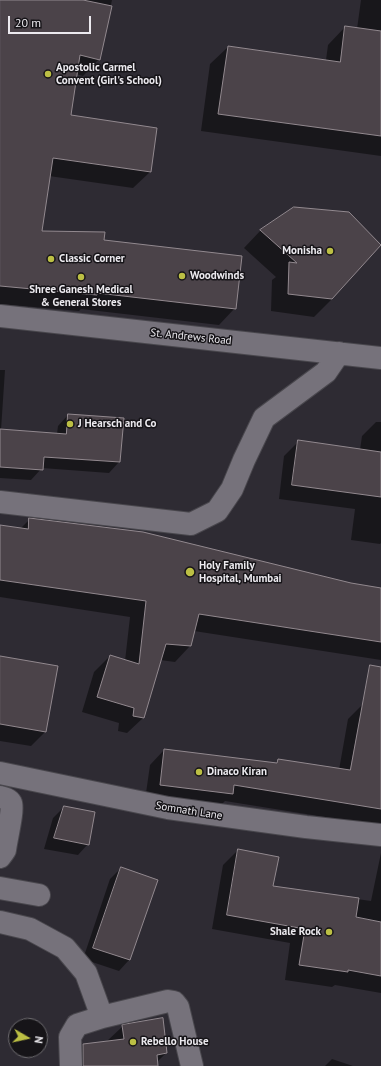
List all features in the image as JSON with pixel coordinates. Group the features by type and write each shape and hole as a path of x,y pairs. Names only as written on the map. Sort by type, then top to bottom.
{"street":[{"name":"St. Andrews Road","path":"0,316 381,358"},
{"path":"0,502 192,524 217,511 232,489 264,418 326,372 339,353"},
{"name":"Somnath Lane","path":"0,773 168,808 306,827 381,835"},
{"path":"0,797 7,799 10,802 12,809 4,853 0,857"},
{"path":"0,888 39,895"},
{"path":"0,922 30,929 64,948 86,974 102,1017"},
{"path":"71,1066 70,1037 77,1025 102,1017 168,1001 174,1002 178,1007 192,1066"}],"building":[{"path":"0,0 83,0 112,6 100,60 80,55 71,115 157,128 151,172 53,158 42,231 105,232 104,240 242,256 236,309 97,293 97,295 0,286"},
{"path":"345,26 381,31 381,136 218,114 228,46 340,62"},
{"name":"Monisha","path":"294,207 349,212 381,245 332,299 288,294 289,262 297,263 260,230"},
{"path":"68,414 124,418 120,462 44,457 43,470 0,467 0,429 66,434"},
{"path":"298,440 381,452 381,497 292,485"},
{"path":"29,518 143,532 351,583 381,588 381,642 199,614 191,646 166,644 144,718 133,716 134,708 97,697 110,655 139,664 146,601 0,580 0,525 28,529"},
{"path":"0,656 58,666 46,732 0,724"},
{"path":"370,665 381,667 381,809 234,785 233,794 160,785 164,749 277,763 278,759 350,770"},
{"path":"64,806 95,812 89,845 54,838"},
{"path":"238,849 279,857 273,886 359,898 356,917 381,922 381,976 348,970 348,972 299,965 305,929 227,915"},
{"path":"121,867 158,880 130,960 93,948"},
{"name":"Rebello House","path":"163,1018 167,1053 157,1055 158,1066 83,1066 83,1044 124,1039 122,1025"}],"place":[{"name":"Apostolic Carmel Convent (Girl's School)","path":"48,74"},
{"name":"Monisha","path":"330,251"},
{"name":"Classic Corner","path":"51,259"},
{"name":"Woodwinds","path":"182,276"},
{"name":"Shree Ganesh Medical & General Stores","path":"81,277"},
{"name":"J Hearsch and Co","path":"70,424"},
{"name":"Holy Family Hospital, Mumbai","path":"190,572"},
{"name":"Dinaco Kiran","path":"199,772"},
{"name":"Shale Rock","path":"329,932"},
{"name":"Rebello House","path":"133,1042"}]}
